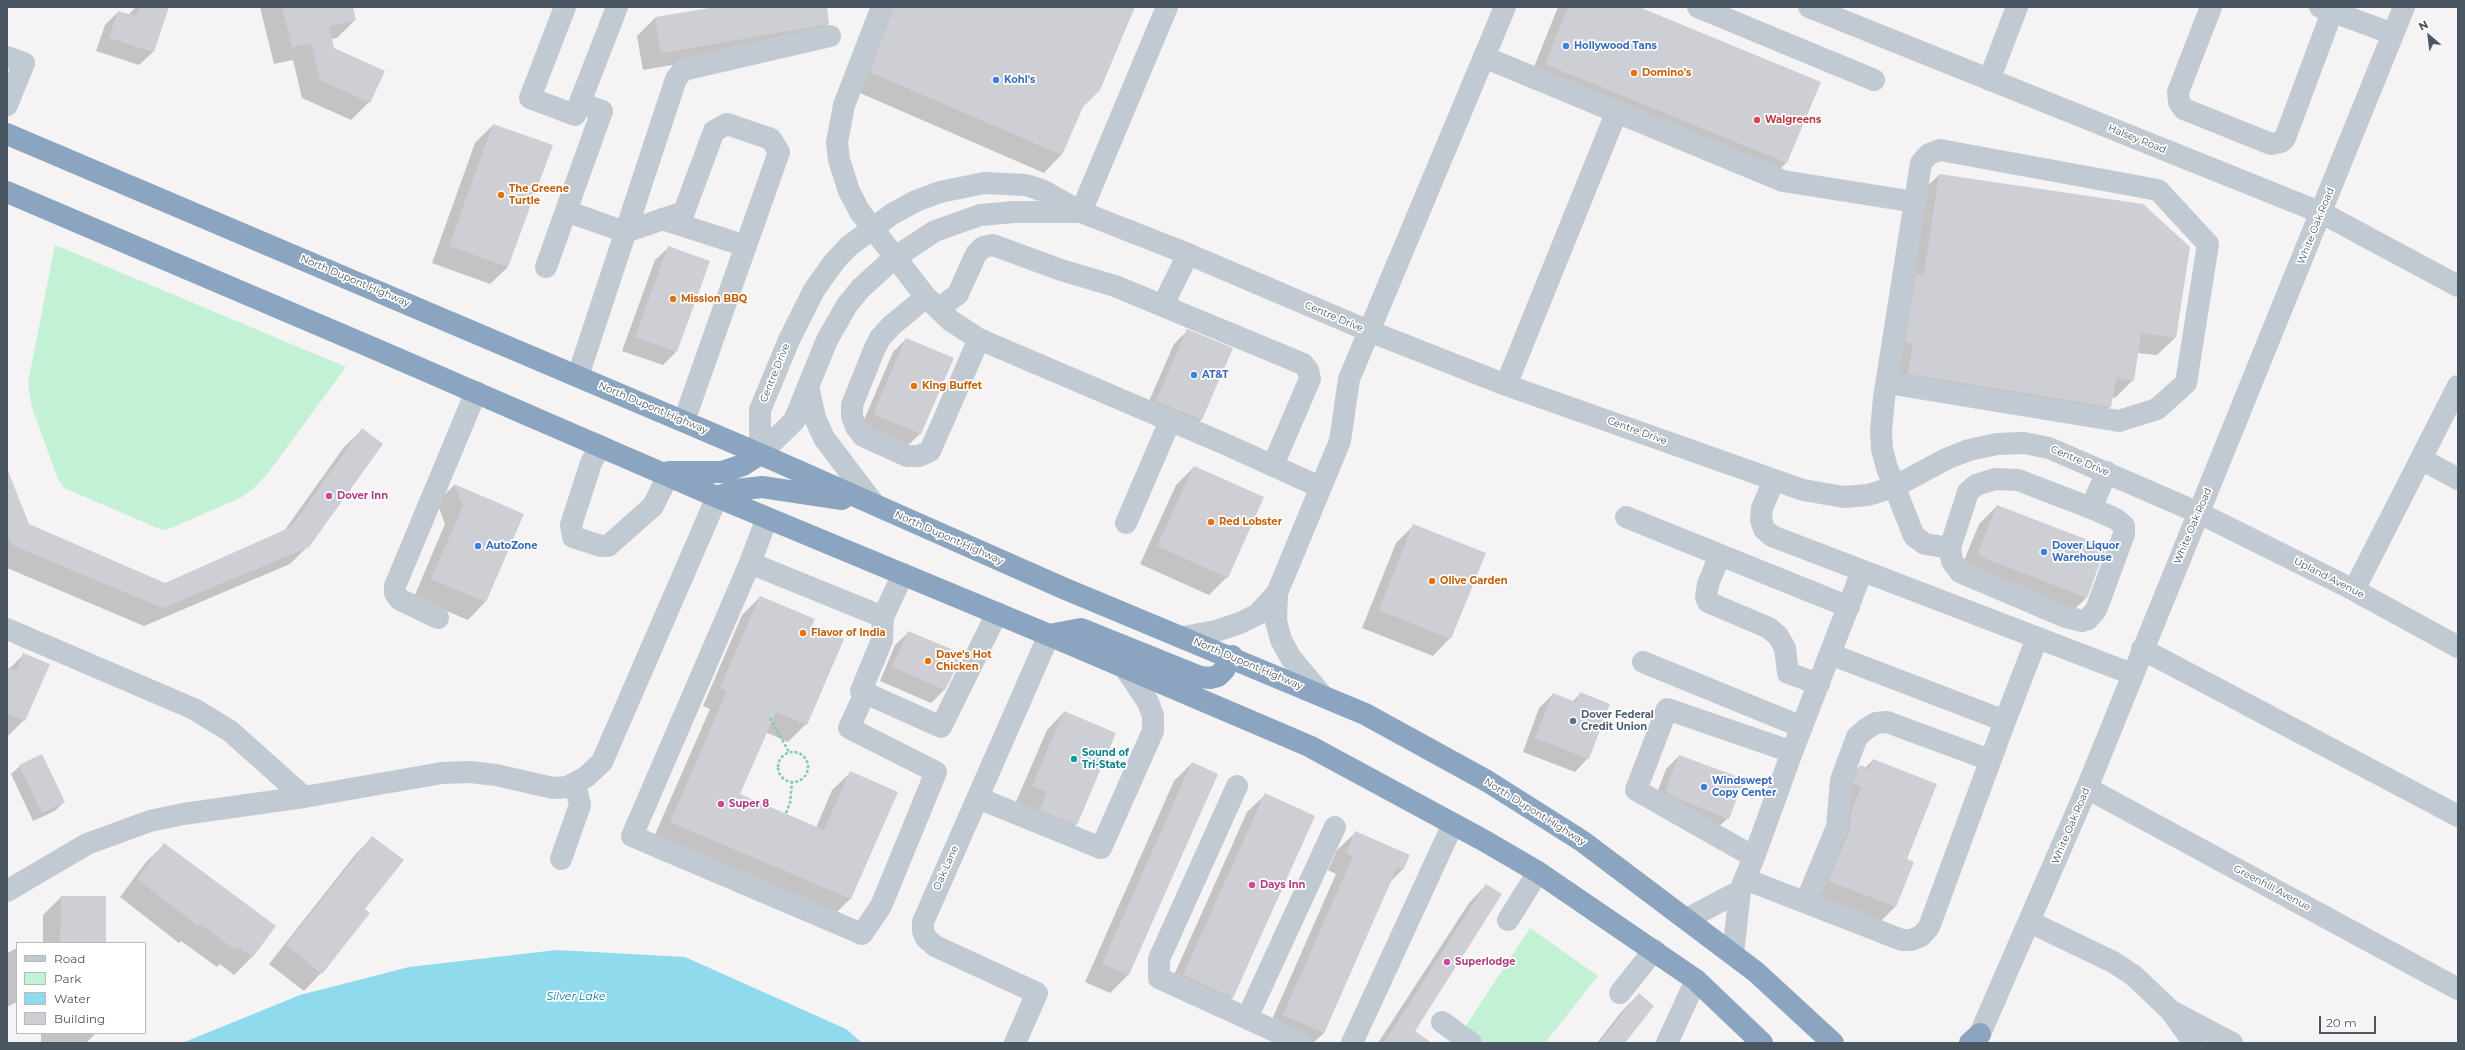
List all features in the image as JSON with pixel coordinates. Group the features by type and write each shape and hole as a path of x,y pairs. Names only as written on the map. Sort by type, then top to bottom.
{"highway":[{"name":"North Dupont Highway","path":"7,134 684,421 1063,588 1232,656 1365,714 1487,781 1582,840 1756,972 1833,1043"},
{"path":"7,192 476,392 717,497 997,613 1309,746 1538,872 1696,980 1760,1042"},
{"path":"664,474 722,472 743,465 760,454"},
{"path":"717,497 736,490 762,487 874,504"},
{"path":"1049,635 1081,629 1200,677 1210,678 1218,676 1224,670 1232,656"}],"street":[{"path":"565,7 530,98 575,116 617,7"},
{"path":"882,7 844,105 837,142 843,174 849,191 871,229 932,303 964,331 980,339 1273,465 1320,487"},
{"path":"1081,212 1167,7"},
{"path":"1322,695 1291,658 1281,640 1276,621 1277,593 1340,441 1349,379 1505,7"},
{"path":"1698,7 1874,80"},
{"name":"Halsey Road","path":"1809,7 2322,213 2458,286"},
{"path":"1989,80 2017,7"},
{"path":"2211,7 2178,92 2179,102 2184,109 2271,144 2281,142 2285,138 2326,9 2393,34"},
{"name":"White Oak Road","path":"1979,1041 2087,788 2142,649 2322,213 2404,7"},
{"path":"578,376 676,79 683,70 830,36"},
{"path":"7,57 24,63 10,89"},
{"path":"1484,57 1783,181 1915,202"},
{"path":"546,267 602,111 580,103"},
{"path":"1506,385 1617,111"},
{"path":"566,211 625,232 684,212 714,131 727,124 771,138 779,152 684,421"},
{"path":"1887,383 2118,421 2157,408 2170,399 2186,384 2208,244 2158,190 1940,150 1929,154 1921,163 1887,383 1881,431 1882,449 1894,487 1914,536 1925,544 1950,548"},
{"name":"Centre Drive","path":"760,454 760,410 802,312 814,290 834,262 871,229 916,202 940,192 984,183 1026,185 1044,191 1081,212 1188,254 1369,331 1506,385 1803,490 1844,497 1868,495 1894,487 1946,459 1969,450 1997,444 2024,443 2050,448 2199,513"},
{"name":"Centre Drive","path":"760,454 794,420 827,340 847,306 861,288 894,258 935,231 980,215 1014,212 1081,212"},
{"path":"662,219 746,246"},
{"path":"980,339 930,451 919,456 907,456 863,436 856,427 852,416 852,405 880,338 891,326 932,303 958,294 976,254 983,247 992,245 1061,270 1115,286 1303,364 1308,370 1310,379 1273,465"},
{"path":"1163,305 1188,254"},
{"path":"808,386 815,418 824,438 874,504"},
{"path":"2354,590 2458,386"},
{"path":"438,618 399,599 395,593 395,586 476,392"},
{"path":"1126,523 1170,421"},
{"path":"600,446 592,463 571,525 574,536 601,546 608,546 652,506 664,474"},
{"path":"2421,459 2458,479"},
{"path":"2091,508 2107,472"},
{"path":"1995,479 2018,480 2091,508 2116,519 2124,526 2124,534 2096,610 2088,619 2082,622 2066,617 1960,572 1952,561 1950,548 1968,492 1976,485 1995,479"},
{"path":"1774,480 1762,508 1761,520 1764,529 1772,536 2132,674"},
{"path":"7,892 87,844 150,821 183,814 442,773 470,772 496,775 554,788 575,784 586,777 602,762 717,497"},
{"name":"Upland Avenue","path":"2199,513 2354,590 2458,647"},
{"path":"1626,517 1848,607"},
{"path":"767,518 750,563 632,836 862,934 881,906 936,772 849,728 865,693"},
{"path":"1720,555 1708,584 1706,597 1708,602 1760,623 1778,636 1785,648 1788,673 1818,684"},
{"path":"750,563 883,617"},
{"path":"1733,954 1743,885 1792,752 1862,571"},
{"path":"903,574 883,617 882,640 861,692 941,727 997,613"},
{"path":"1183,637 1216,631 1240,623 1258,614 1277,593"},
{"path":"7,629 171,697 208,716 230,730 304,796"},
{"name":"Oak Lane","path":"1016,1043 1038,992 935,946 926,938 923,931 923,922 1049,635"},
{"path":"1687,919 1743,885 1806,902 1902,940 1911,940 1921,936 1929,927 2036,638"},
{"path":"2142,649 2458,816"},
{"path":"1830,654 2005,721"},
{"path":"1643,662 1802,727"},
{"path":"978,798 1102,848 1153,731 1153,716 1148,702 1125,668"},
{"path":"1754,857 1636,790 1667,709 1792,752"},
{"path":"1806,902 1837,826 1841,780 1858,737 1866,729 1876,723 1887,722 1990,760"},
{"path":"561,859 580,805 575,784"},
{"path":"1237,786 1159,959 1159,978 1301,1043"},
{"name":"Greenhill Avenue","path":"2087,788 2458,989"},
{"path":"1352,1043 1453,824"},
{"path":"1246,1018 1335,827"},
{"path":"1508,920 1538,872"},
{"path":"2030,922 2113,962 2153,992 2170,1010 2194,1043"},
{"path":"1620,993 1654,950"},
{"path":"1667,1043 1696,980"},
{"path":"2170,1010 2232,1043"},
{"path":"1442,1022 1471,1043"}],"path":[{"path":"770,718 789,752"},
{"path":"789,752 801,754 805,758 808,768 804,778 792,782 781,777 778,768 781,757 789,752"},
{"path":"786,813 790,803 792,782"}],"green space":[{"path":"55,245 346,367 268,473 253,489 240,498 171,528 162,530 64,488 58,479 32,408 28,383"},
{"path":"1530,928 1598,976 1545,1043 1475,1043 1461,1033"}],"water":[{"name":"Silver Lake","path":"557,950 685,957 846,1029 862,1043 182,1043 300,995 409,967"}],"building":[{"path":"139,7 169,7 154,52 109,38 118,11 136,16"},
{"path":"282,7 353,7 356,20 329,26 334,48 385,71 370,103 320,80 311,43 292,47"},
{"path":"716,7 827,7 829,24 661,53 655,17"},
{"name":"Kohl's","path":"894,7 1135,7 1100,90 1083,107 1062,155 870,72"},
{"path":"1568,7 1639,7 1821,82 1787,163 1545,64"},
{"name":"The Greene Turtle","path":"493,124 553,145 508,267 449,246"},
{"path":"1939,174 2143,204 2190,247 2176,338 2141,333 2134,381 2116,378 2111,407 1908,374 1913,344 1905,342 1916,274 1924,275"},
{"name":"Mission BBQ","path":"668,246 710,261 677,352 635,337"},
{"name":"AT&T","path":"1187,329 1233,348 1202,420 1156,401"},
{"name":"King Buffet","path":"906,338 954,358 921,434 873,414"},
{"name":"Dover Inn","path":"362,428 383,444 309,547 163,608 12,545 7,534 8,471 29,524 165,583 291,527"},
{"name":"Red Lobster","path":"1194,466 1264,497 1228,578 1157,546"},
{"name":"AutoZone","path":"454,484 524,514 486,602 431,579 463,506"},
{"name":"Dover Liquor Warehouse","path":"1997,505 2106,547 2087,598 1977,555"},
{"name":"Olive Garden","path":"1413,524 1486,553 1451,639 1379,610"},
{"name":"Super 8","path":"760,596 815,619 812,625 844,639 807,725 776,712 740,794 824,830 850,771 898,792 851,899 670,822 727,691 720,688"},
{"name":"Dave's Hot Chicken","path":"908,631 963,654 945,690 892,667"},
{"path":"23,653 50,664 25,721 7,713 7,667 16,671"},
{"name":"Dover Federal Credit Union","path":"1580,692 1610,704 1589,759 1535,738 1553,693 1576,702"},
{"name":"Sound of Tri-State","path":"1064,711 1116,733 1077,825 1040,810 1047,792 1032,786"},
{"path":"42,754 65,802 42,813 19,765"},
{"name":"Windswept Copy Center","path":"1679,755 1744,779 1729,819 1678,799 1665,792"},
{"path":"1873,759 1937,784 1907,859 1914,862 1896,907 1828,881 1849,832 1851,813 1861,787 1853,783 1860,765 1869,769"},
{"path":"1192,762 1218,774 1129,975 1102,964"},
{"path":"1265,793 1315,816 1233,998 1183,975"},
{"path":"1355,831 1410,855 1403,870 1397,868 1324,1033 1283,1015 1353,856 1346,853"},
{"path":"372,836 404,860 365,909 370,913 322,974 286,945"},
{"path":"164,843 276,926 253,957 238,947 235,950 199,923 198,926 137,879"},
{"name":"Superlodge","path":"1486,884 1502,894 1415,1031 1432,1043 1384,1043"},
{"path":"61,896 106,896 106,942 60,942"},
{"path":"1639,993 1654,1006 1625,1043 1599,1043"}],"place":[{"name":"Hollywood Tans","path":"1566,46"},
{"name":"Domino's","path":"1634,73"},
{"name":"Kohl's","path":"996,80"},
{"name":"Walgreens","path":"1757,120"},
{"name":"The Greene Turtle","path":"501,195"},
{"name":"Mission BBQ","path":"673,299"},
{"name":"AT&T","path":"1194,375"},
{"name":"King Buffet","path":"914,386"},
{"name":"Dover Inn","path":"329,496"},
{"name":"Red Lobster","path":"1211,522"},
{"name":"AutoZone","path":"478,546"},
{"name":"Dover Liquor Warehouse","path":"2044,552"},
{"name":"Olive Garden","path":"1432,581"},
{"name":"Flavor of India","path":"803,633"},
{"name":"Dave's Hot Chicken","path":"928,661"},
{"name":"Dover Federal Credit Union","path":"1573,721"},
{"name":"Sound of Tri-State","path":"1074,759"},
{"name":"Windswept Copy Center","path":"1704,787"},
{"name":"Super 8","path":"721,804"},
{"name":"Days Inn","path":"1252,885"},
{"name":"Superlodge","path":"1447,962"}]}
